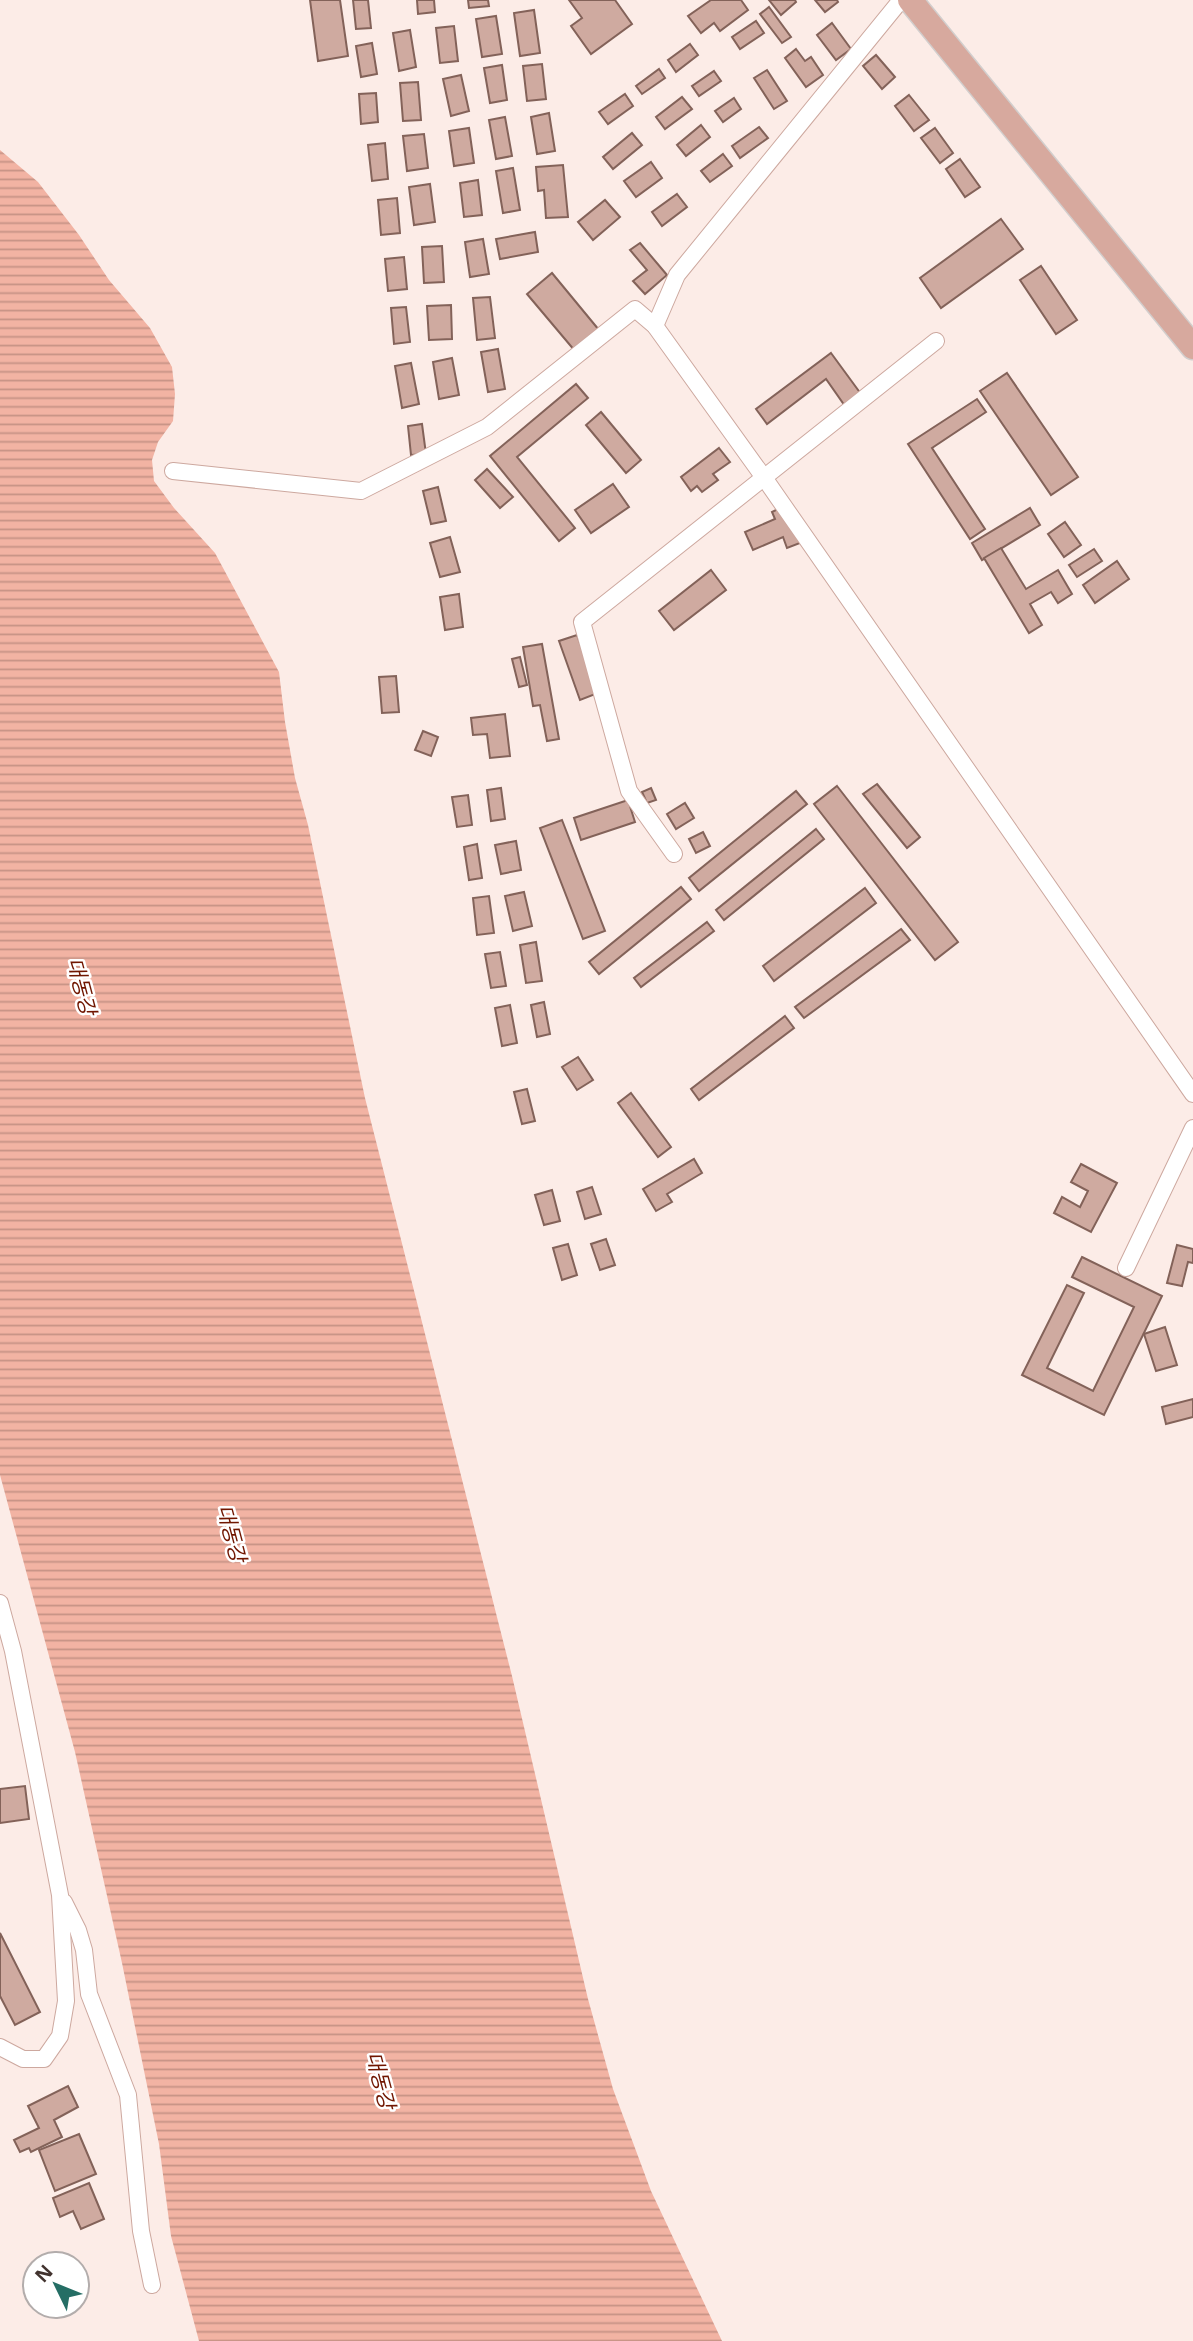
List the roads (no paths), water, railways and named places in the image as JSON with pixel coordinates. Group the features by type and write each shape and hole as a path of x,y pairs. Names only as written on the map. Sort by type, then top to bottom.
{"main road":[{"path":"910,0 1193,347"}],"street":[{"path":"654,326 677,275 901,0"},
{"path":"173,471 361,491 487,427 635,309 654,326 765,479 1193,1094"},
{"path":"674,854 629,791 582,622 936,341"},
{"path":"1126,1268 1193,1128"},
{"path":"0,1603 13,1651 60,1895 66,2001 60,2036 44,2059 23,2059 0,2047"},
{"path":"60,1895 78,1930 84,1950 89,1994 128,2095 141,2231 152,2285"}],"water":[{"name":"대동강","path":"0,150 38,182 79,235 109,280 150,328 172,367 175,394 173,421 158,442 152,460 154,481 174,508 215,553 279,672 295,778 308,825 365,1098 512,1676 588,1999 613,2089 651,2191 722,2341 199,2341 171,2236 159,2144 75,1752 0,1475"}]}
